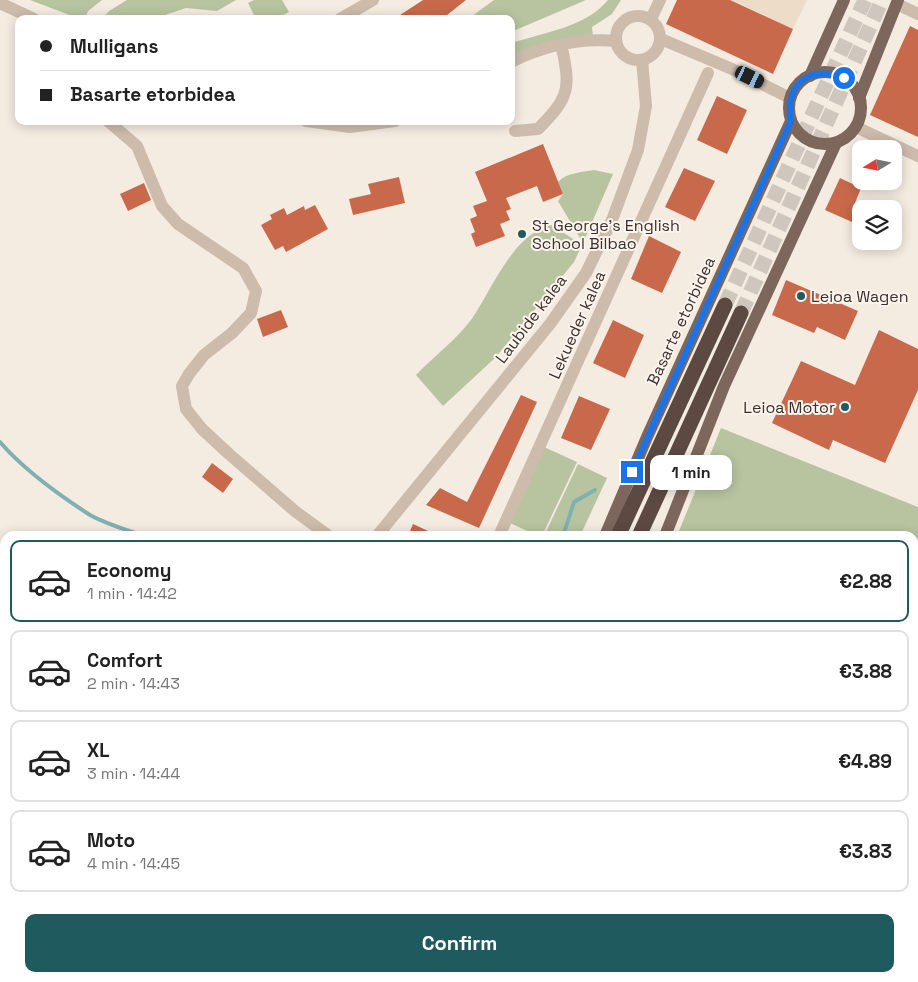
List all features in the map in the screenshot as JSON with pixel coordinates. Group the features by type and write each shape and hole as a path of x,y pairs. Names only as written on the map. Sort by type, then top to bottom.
{"highway":[{"path":"620,531 726,305"},
{"path":"642,531 741,313"}],"main road":[{"path":"810,76 844,0"},
{"path":"859,98 898,2"},
{"path":"819,72 832,73 844,78 854,86 859,98 861,113 856,127 847,137 836,143 822,144 810,141 799,134 791,121 790,98 796,86 819,72"},
{"name":"Basarte etorbidea","path":"607,531 647,436 791,121"},
{"path":"667,531 724,386 836,143"}],"street":[{"path":"347,15 373,0"},
{"path":"651,19 660,0"},
{"path":"898,2 918,14"},
{"path":"0,3 26,15"},
{"path":"637,16 651,19 660,32 661,39 655,53 642,60 629,58 619,48 616,41 619,27 630,17 637,16"},
{"path":"661,39 726,66 790,98"},
{"path":"515,60 543,48 561,44 595,40 616,41"},
{"path":"515,131 538,129 556,111 566,92 567,72 561,44"},
{"name":"Laubide kalea","path":"381,531 550,324 586,272 612,220 638,150 646,106 642,60"},
{"name":"Lekueder kalea","path":"501,531 708,72"},
{"path":"112,125 136,146 162,206 178,224 243,268 256,290 251,313 232,333 204,355 189,374 182,386 186,409 202,429 229,454 296,512 322,531"},
{"path":"335,125 350,127 365,125"},
{"path":"856,127 918,156"}],"green space":[{"path":"30,0 102,0 88,11 86,15 69,15"},
{"path":"127,0 236,0 217,11 186,8 165,15 106,15"},
{"path":"254,0 282,0 289,12 283,15 254,15 248,3"},
{"path":"494,0 586,0 515,30 515,15 473,15"},
{"path":"608,0 621,0 612,14 592,27 593,36 515,57 515,42 576,23 599,9"},
{"path":"594,170 613,174 583,243 558,201 563,194 558,182 579,172"},
{"path":"552,225 582,245 574,262 495,358 443,406 416,375 471,320 514,251 525,239 538,230"},
{"path":"721,428 918,507 918,531 679,531"},
{"path":"544,447 577,462 544,531 527,531 510,523"},
{"path":"578,464 607,478 582,531 546,531"}],"shaded area":[{"path":"731,0 807,0 793,29"}],"building":[{"path":"423,0 466,0 447,15 400,15"},
{"path":"677,0 730,0 793,29 773,74 666,24"},
{"path":"910,26 918,30 918,137 870,115"},
{"path":"717,96 747,110 727,154 697,140"},
{"path":"543,144 563,194 543,202 537,186 506,198 511,209 506,211 510,220 500,224 505,236 476,247 471,234 475,232 470,219 477,216 473,206 487,201 475,172"},
{"path":"684,168 715,181 695,221 665,207"},
{"path":"399,177 405,203 353,215 349,199 371,194 368,184"},
{"path":"840,178 852,184 852,190 860,190 856,200 852,200 852,222 825,210"},
{"path":"144,183 151,200 128,211 120,194"},
{"path":"315,205 328,229 286,252 283,246 275,250 261,225 272,219 270,215 284,208 287,215 304,206 305,210"},
{"path":"649,236 681,252 662,293 631,279"},
{"name":"Leioa Wagen","path":"786,280 858,311 845,340 817,327 814,333 772,315"},
{"path":"281,310 288,327 263,337 257,319"},
{"path":"613,320 644,335 625,378 593,363"},
{"name":"Leioa Motor","path":"879,330 918,349 918,390 885,463 833,440 829,450 772,423 801,361 855,385"},
{"path":"521,395 537,402 479,528 426,505 440,488 467,502"},
{"path":"579,396 610,409 591,450 561,438"},
{"path":"212,463 233,479 223,493 202,477"},
{"path":"413,524 428,531 410,531"}],"waterway":[{"path":"0,442 42,482 66,499 90,515 130,531"},
{"path":"565,531 574,502 595,490"}],"tunnel":[{"path":"725,305 865,0"},
{"path":"741,313 882,0"}],"place":[{"name":"St George's English School Bilbao","path":"522,234"},
{"name":"Leioa Wagen","path":"801,296"},
{"name":"Leioa Motor","path":"845,407"}],"route":[{"path":"632,472 791,121 789,111 790,98 796,86 803,79 819,72 832,73 844,78"}]}
